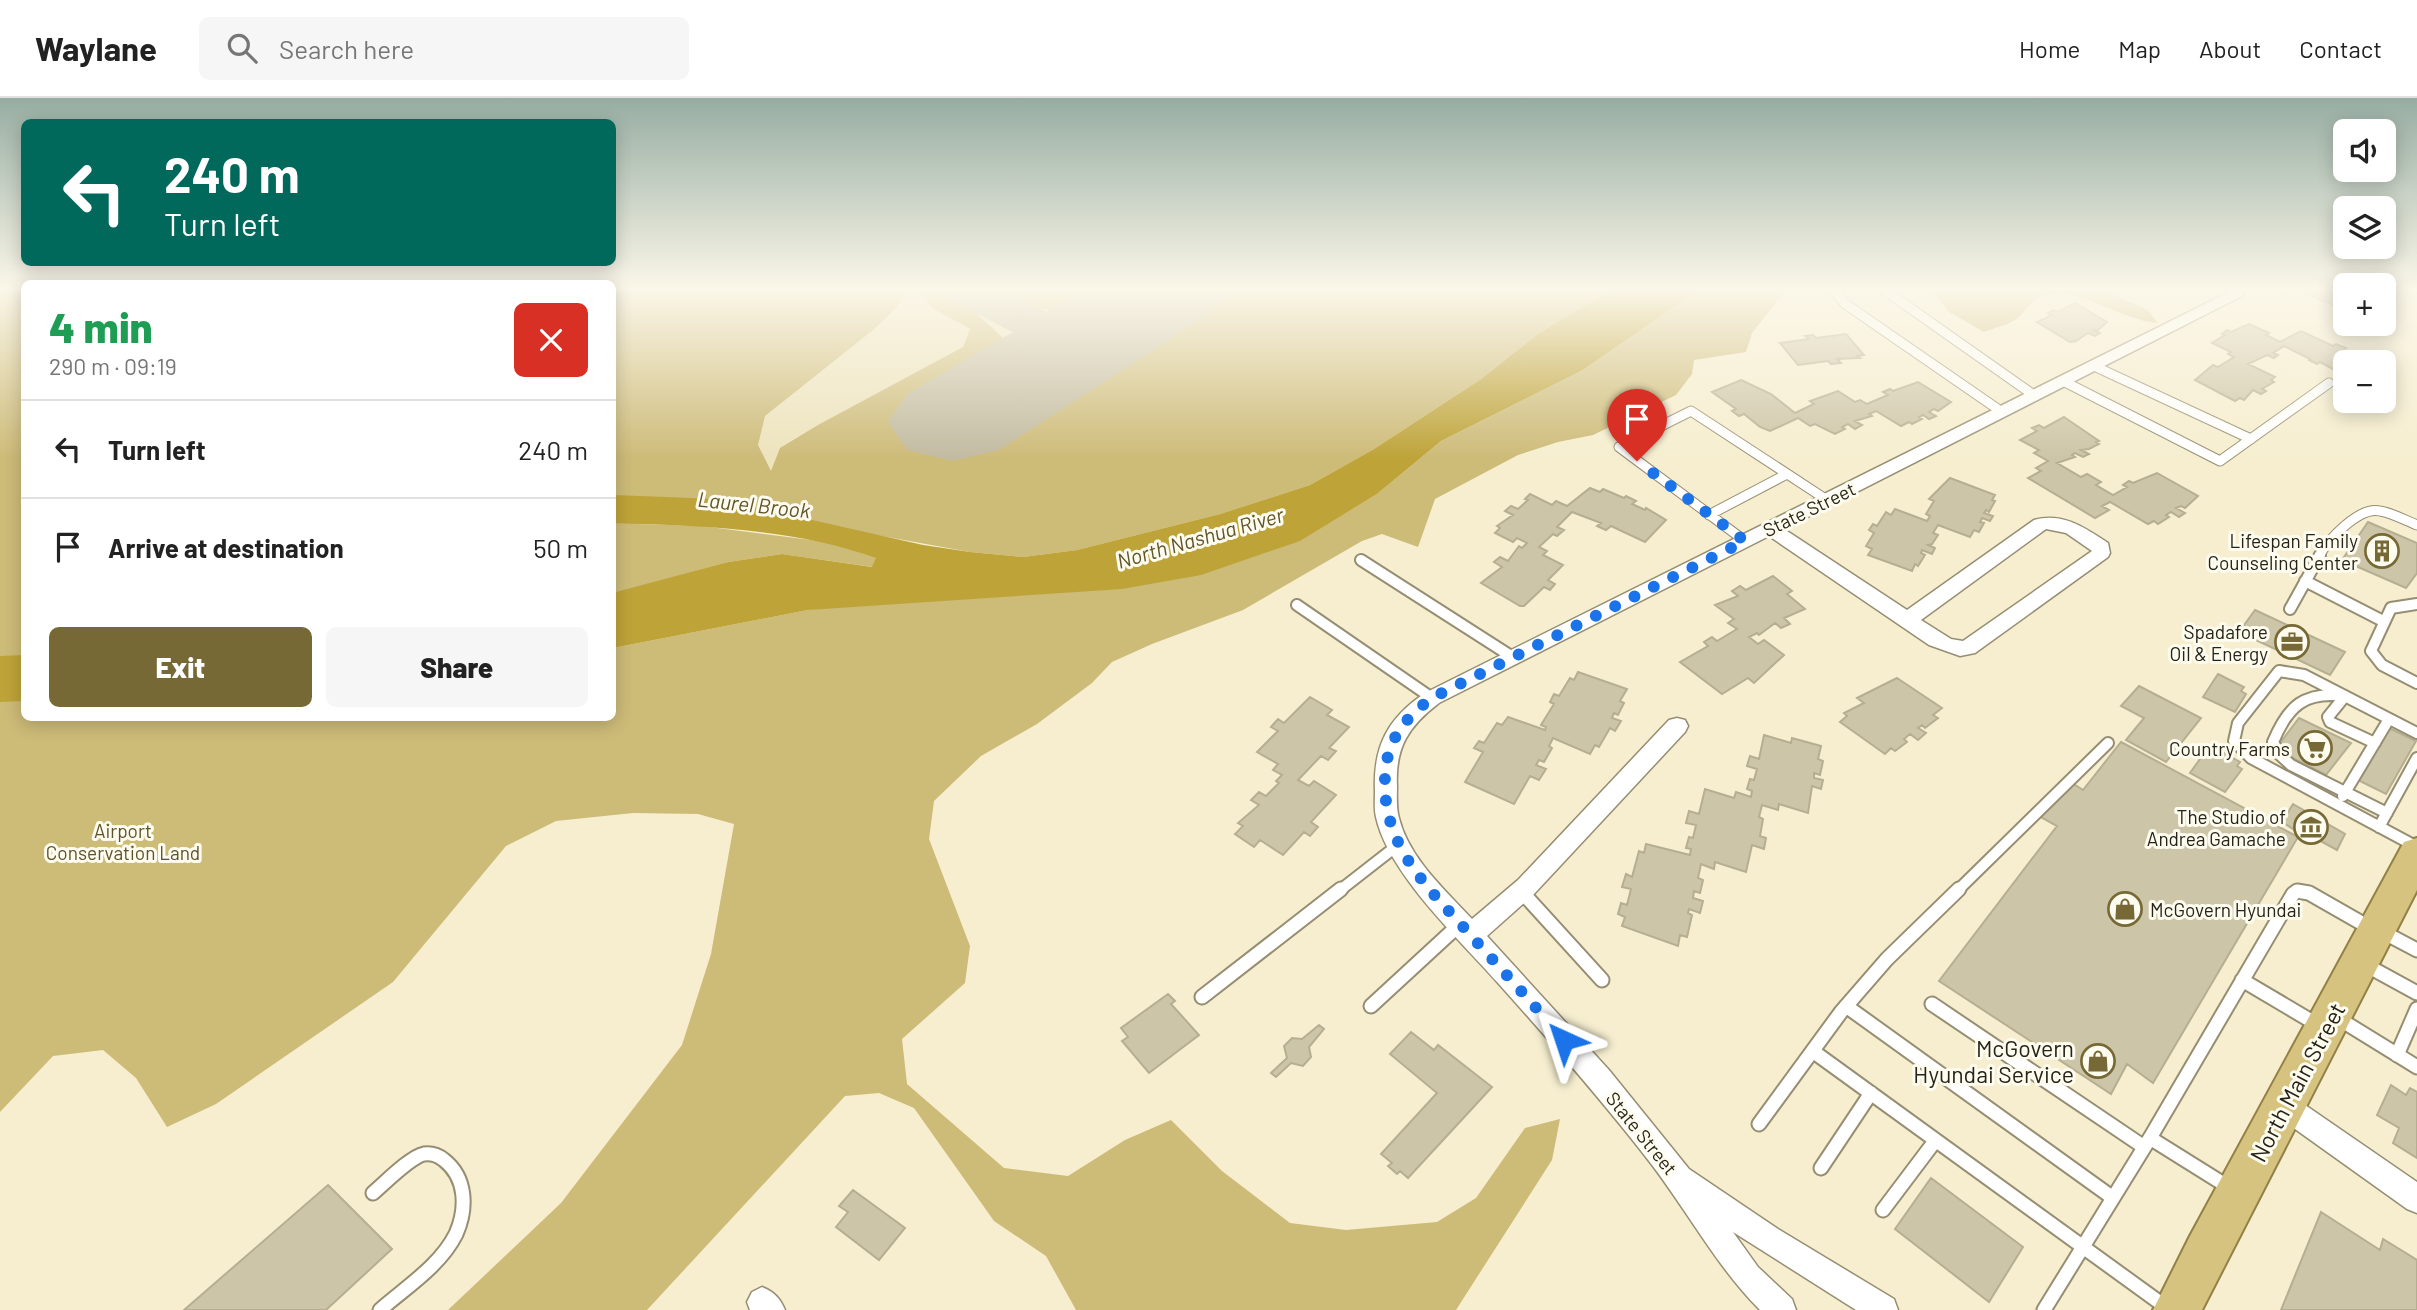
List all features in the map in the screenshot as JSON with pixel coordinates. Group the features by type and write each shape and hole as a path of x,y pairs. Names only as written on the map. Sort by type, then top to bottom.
{"highway":[{"name":"North Main Street","path":"2177,1310 2283,1105 2373,942 2417,853"}],"street":[{"name":"State Street","path":"1781,1310 1748,1277 1675,1173 1600,1079 1424,883 1398,845 1387,817 1385,765 1395,737 1411,713 1432,698 2134,346"},
{"path":"1771,529 1906,620 1949,647 1960,650 1968,649 2093,559 2101,553 2101,547 2066,525 2052,522 2041,524 1906,620"},
{"path":"1466,929 1521,891 1677,726"},
{"path":"2283,1105 2417,1199"},
{"path":"1675,1173 1769,1240 1882,1310"}],"lane":[{"path":"1906,346 2002,412"},
{"path":"1963,346 2035,396"},
{"path":"2094,366 2251,439"},
{"path":"2063,381 2220,461 2329,383"},
{"path":"1745,541 1619,447 1691,411 1827,500"},
{"path":"1709,515 1787,474"},
{"path":"2290,609 2329,539 2367,511 2378,510 2417,525"},
{"path":"1361,560 1514,658"},
{"path":"2305,581 2383,621"},
{"path":"2417,604 2391,608 2371,647 2374,656 2382,665 2417,683"},
{"path":"1297,605 1432,698"},
{"path":"2417,733 2304,675 2279,671 2238,723 2234,741 2251,758 2417,847"},
{"path":"2345,696 2319,694 2302,699 2296,703 2273,742 2291,765 2387,813"},
{"path":"2345,696 2328,719 2375,743"},
{"path":"2338,805 2389,719"},
{"path":"1759,1124 1846,1006 1887,960 2108,743"},
{"path":"2379,827 2417,758"},
{"path":"1202,997 1398,845"},
{"path":"1521,891 1602,980"},
{"path":"2045,1310 2297,891 2309,893 2373,942 2417,993"},
{"path":"1371,1006 1466,929"},
{"path":"2373,942 2417,950"},
{"path":"2242,980 2417,1067"},
{"path":"1932,1004 2147,1142 2239,1193"},
{"path":"1846,1006 2113,1198"},
{"path":"2397,1055 2417,1009"},
{"path":"1814,1052 2170,1310"},
{"path":"1821,1168 1871,1093"},
{"path":"1883,1210 1935,1140"},
{"path":"373,1193 426,1152 436,1154 452,1167 461,1182 464,1197 462,1214 451,1243 380,1310"}],"shaded area":[{"path":"825,346 1432,346 1378,375 688,491 750,400"}],"green space":[{"name":"Airport Conservation Land","path":"0,346 21,346 21,721 616,721 616,647 808,610 1299,541 1377,494 1441,441 1583,370 1618,346 1748,346 1746,352 1694,360 1692,374 1676,395 1593,435 1558,442 1518,455 1435,499 1418,547 1382,534 1362,541 1243,610 1112,662 1092,683 1037,724 981,756 934,801 929,839 970,946 965,983 902,1039 907,1084 1004,1168 1068,1176 1125,1140 1171,1120 1222,1171 1290,1223 1346,1230 1437,1222 1476,1198 1525,1128 1560,1119 1552,1160 1456,1310 1076,1310 1046,1256 994,1221 914,1108 879,1093 845,1096 647,1310 448,1310 561,1203 682,1045 711,954 734,824 698,814 633,813 556,821 506,846 393,982 216,1104 167,1127 136,1078 103,1050 53,1056 0,1112"},
{"path":"616,346 853,346 765,416 758,445 771,471 780,448 964,346 1011,346 1016,350 921,408 983,441 1132,346 1523,346 1481,379 1374,449 1310,485 1220,514 1077,550 1023,557 970,552 871,534 616,496"},
{"path":"616,499 638,524 702,526 827,542 877,558 873,567 782,554 728,562 641,586 616,606"}],"water":[{"name":"North Nashua River","path":"1523,346 1618,346 1583,370 1441,441 1377,494 1300,541 1201,575 1122,589 808,610 616,647 616,592 728,562 782,554 872,567 876,558 812,540 746,530 616,523 616,495 718,499 923,545 970,552 1023,557 1077,550 1220,514 1310,485 1374,449 1481,379"},
{"path":"21,655 21,701 0,702 0,656"}],"building":[{"path":"1782,346 1856,346 1864,355 1857,356 1860,358 1837,359 1841,363 1831,364 1828,361 1798,365"},
{"path":"2217,346 2340,346 2346,348 2333,350 2333,369 2320,362 2317,364 2284,346 2273,353 2278,355 2274,358 2267,355 2248,364 2275,377 2271,380 2274,382 2262,389 2266,391 2261,394 2253,390 2244,400 2240,398 2235,401 2195,380 2213,365 2218,367 2234,357 2228,354 2231,352"},
{"path":"1741,380 1771,394 1795,413 1814,404 1810,401 1838,391 1855,402 1860,400 1867,404 1888,395 1883,392 1918,382 1951,402 1938,411 1934,409 1929,412 1936,416 1929,419 1923,415 1919,417 1922,419 1912,424 1909,422 1901,426 1876,411 1869,414 1872,416 1855,421 1862,425 1855,429 1848,424 1842,427 1845,429 1835,434 1815,424 1810,426 1798,418 1770,431 1760,427 1744,414 1739,416 1732,411 1736,409 1712,392"},
{"path":"2064,417 2099,441 2096,442 2099,444 2081,450 2089,454 2083,457 2075,453 2072,455 2075,457 2057,463 2081,477 2087,474 2101,482 2096,485 2113,495 2127,487 2123,485 2129,481 2133,483 2157,473 2198,496 2185,508 2176,508 2185,513 2179,517 2171,512 2166,515 2169,517 2158,524 2154,521 2148,524 2110,502 2102,506 2109,510 2095,518 2028,478 2041,471 2036,468 2048,461 2034,453 2039,450 2020,440 2037,431 2032,428 2039,425 2044,428"},
{"path":"1950,478 1995,495 1989,512 1986,510 1984,513 1993,516 1990,521 1982,518 1980,522 1984,523 1979,532 1974,530 1970,537 1938,525 1933,533 1938,535 1932,544 1928,545 1935,548 1932,554 1922,550 1921,553 1925,555 1912,571 1868,555 1872,549 1866,546 1874,533 1869,530 1873,524 1877,526 1886,512 1891,515 1895,509 1927,521 1930,516 1926,514 1934,501 1929,499"},
{"path":"1590,488 1600,492 1603,489 1624,498 1626,496 1636,501 1632,504 1645,510 1646,508 1666,520 1645,542 1611,526 1606,530 1597,526 1601,523 1572,512 1557,527 1564,530 1557,536 1553,534 1539,547 1547,551 1543,555 1563,565 1548,580 1555,584 1550,590 1544,587 1524,606 1520,606 1481,583 1502,567 1494,562 1500,557 1508,561 1519,546 1522,548 1527,543 1517,538 1513,542 1495,533 1500,528 1497,526 1513,515 1505,511 1511,506 1518,509 1528,500 1525,499 1530,494 1552,505 1556,501 1567,506"},
{"name":"Lifespan Family Counseling Center","path":"2368,522 2417,543 2417,573 2406,588 2342,560"},
{"path":"1773,576 1792,591 1787,594 1805,609 1784,618 1790,624 1781,628 1775,623 1759,635 1757,633 1749,637 1758,644 1764,640 1784,655 1754,683 1748,678 1722,694 1680,662 1708,646 1704,642 1712,637 1717,641 1737,629 1728,623 1734,619 1715,605 1738,596 1732,591 1740,586 1746,590"},
{"name":"Spadafore Oil & Energy","path":"2255,610 2345,652 2330,675 2239,632"},
{"path":"1578,672 1627,689 1620,701 1624,703 1618,715 1614,713 1612,718 1621,721 1615,731 1610,728 1599,747 1595,745 1590,754 1553,738 1549,746 1552,748 1544,762 1539,760 1536,765 1546,769 1539,780 1530,776 1514,804 1465,782 1483,752 1474,748 1479,741 1484,743 1497,723 1502,725 1508,717 1545,730 1546,727 1541,725 1554,704 1550,702 1554,694 1559,696 1570,678 1574,680"},
{"path":"2218,674 2244,687 2241,691 2246,694 2235,712 2203,697"},
{"path":"1897,678 1942,708 1933,715 1938,718 1925,728 1922,725 1918,728 1926,733 1918,740 1910,734 1904,739 1907,742 1895,751 1891,748 1885,754 1840,722 1847,716 1844,713 1864,703 1857,698"},
{"path":"2139,686 2201,718 2166,762 2126,740 2144,718 2121,706"},
{"path":"1310,697 1332,710 1327,715 1349,727 1329,748 1336,751 1328,760 1321,756 1298,780 1309,786 1314,781 1336,795 1311,822 1318,827 1310,836 1304,832 1283,855 1260,840 1254,847 1235,834 1243,826 1238,823 1259,805 1251,800 1259,792 1266,796 1279,783 1276,781 1282,775 1273,770 1278,764 1257,752 1278,731 1271,727 1278,719 1284,723"},
{"name":"Country Farms","path":"2299,718 2351,743 2326,775 2283,753 2280,743"},
{"path":"2389,728 2416,741 2386,794 2358,780"},
{"path":"1764,735 1791,743 1792,738 1821,746 1818,759 1823,761 1820,775 1814,773 1814,778 1823,780 1821,789 1812,786 1808,813 1779,804 1778,810 1762,805 1759,817 1763,819 1760,836 1766,838 1764,849 1752,845 1746,872 1715,862 1714,869 1701,864 1698,878 1703,880 1700,893 1694,891 1693,898 1703,901 1700,913 1689,909 1688,913 1692,915 1687,937 1680,935 1678,946 1622,926 1625,917 1618,914 1621,903 1627,905 1631,889 1622,887 1626,874 1632,877 1639,851 1644,853 1646,844 1690,855 1691,849 1686,848 1689,837 1693,838 1696,825 1686,823 1689,811 1699,814 1705,789 1734,798 1736,792 1751,797 1752,791 1747,789 1750,779 1754,780 1757,769 1747,766 1750,756 1759,759"},
{"name":"McGovern Hyundai","path":"2121,742 2298,837 2153,1083 2127,1064 2111,1094 1939,981 2057,826 2037,815 2066,779 2083,790"},
{"path":"2210,745 2240,762 2237,766 2242,769 2225,792 2190,773"},
{"name":"The Studio of Andrea Gamache","path":"2293,804 2345,834 2337,850 2317,839 2315,843 2282,822"},
{"path":"1168,994 1175,1001 1171,1004 1199,1035 1149,1073 1122,1041 1128,1037 1121,1028"},
{"path":"1319,1025 1324,1029 1309,1047 1311,1057 1303,1066 1291,1063 1276,1077 1271,1073 1287,1058 1284,1046 1292,1038 1302,1039"},
{"path":"1411,1032 1434,1050 1438,1045 1492,1087 1408,1178 1400,1171 1397,1174 1388,1166 1392,1163 1381,1154 1437,1093 1390,1054"},
{"path":"2391,1085 2406,1095 2410,1088 2417,1092 2417,1158 2393,1143 2399,1128 2377,1115"},
{"path":"1931,1178 2023,1247 1989,1302 1895,1229"},
{"path":"328,1185 392,1249 326,1310 184,1310"},
{"path":"853,1190 905,1228 879,1260 836,1227 848,1212 839,1206"},
{"path":"2321,1212 2380,1250 2383,1239 2417,1260 2417,1310 2281,1310"}],"runway":[{"path":"953,422 1077,346"}],"place":[{"name":"Lifespan Family Counseling Center","path":"2382,551"},
{"name":"Spadafore Oil & Energy","path":"2292,642"},
{"name":"Country Farms","path":"2315,748"},
{"name":"The Studio of Andrea Gamache","path":"2311,827"},
{"name":"McGovern Hyundai","path":"2125,909"},
{"name":"McGovern Hyundai Service","path":"2098,1061"}],"route":[{"path":"1564,1040 1424,883 1398,845 1387,817 1385,765 1395,737 1411,713 1432,698 1745,541 1637,461"}],"water label":[{"name":"Laurel Brook","path":"754,504"}]}
